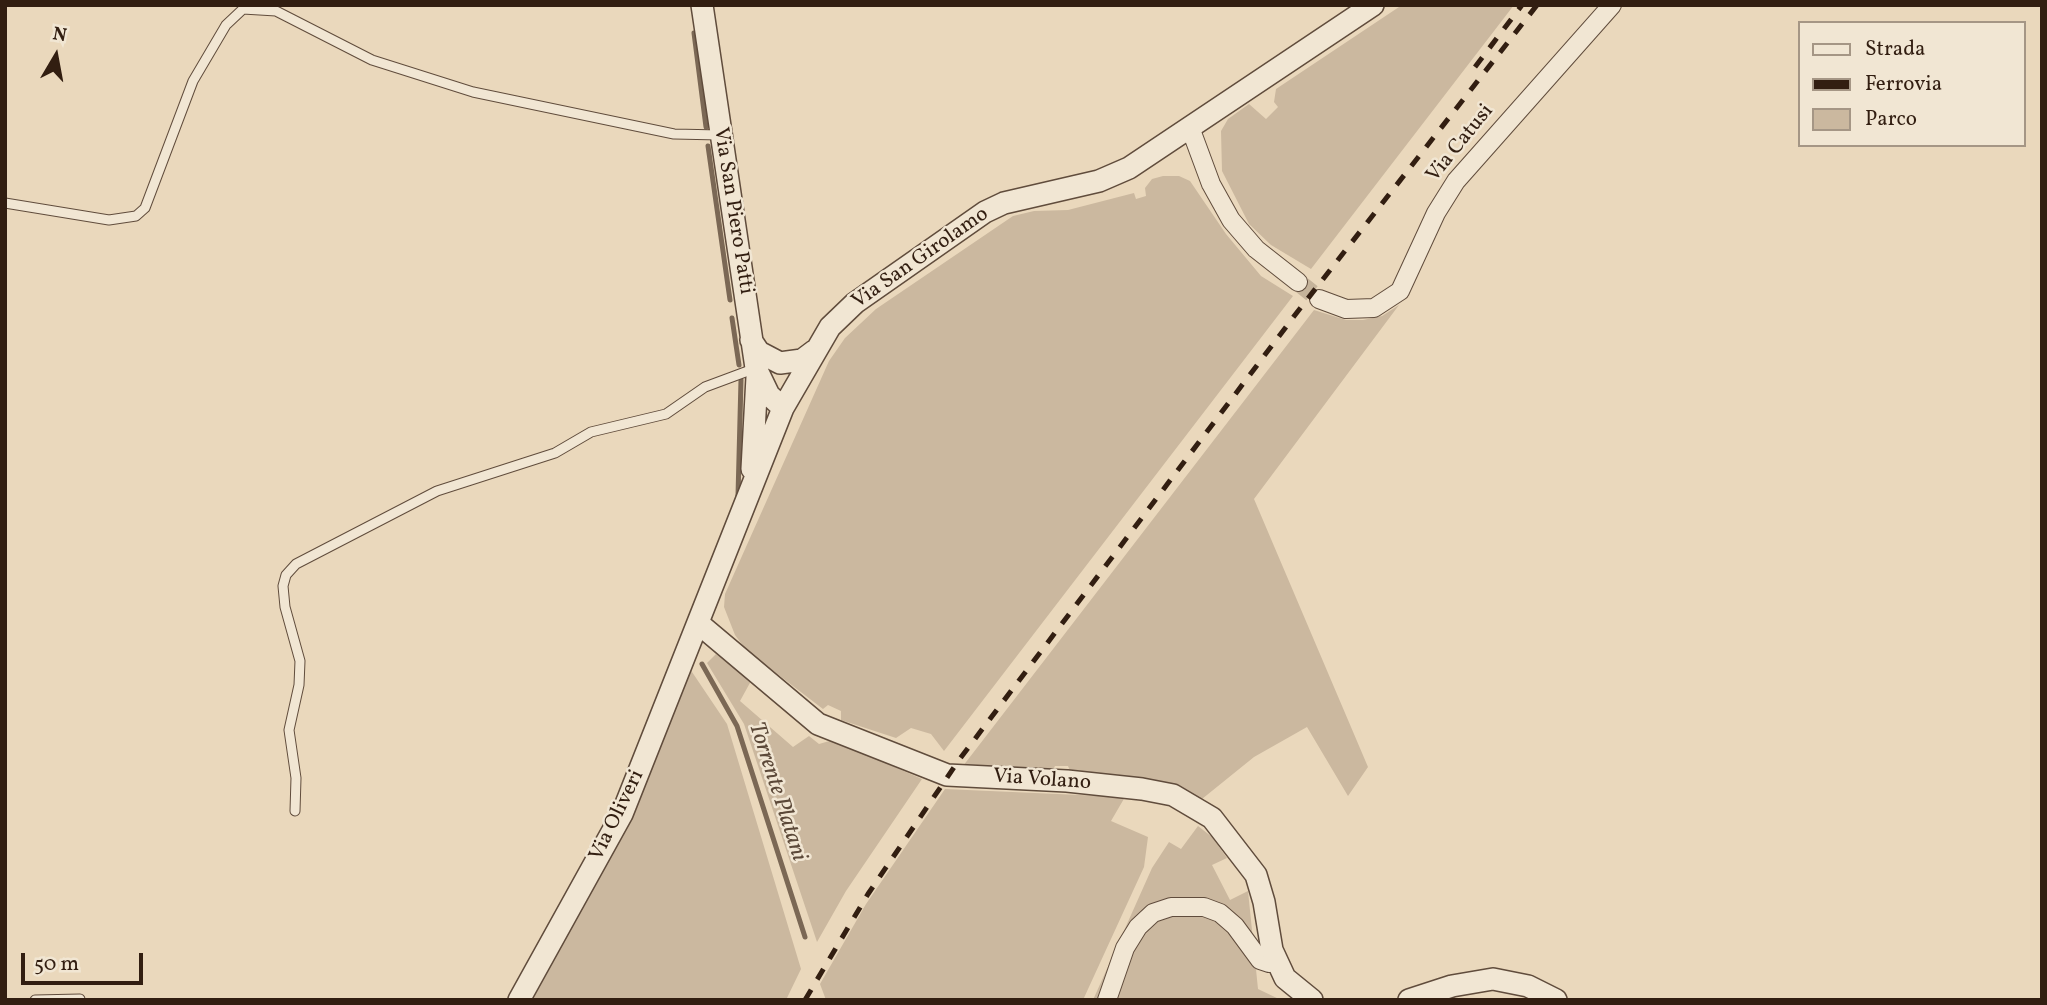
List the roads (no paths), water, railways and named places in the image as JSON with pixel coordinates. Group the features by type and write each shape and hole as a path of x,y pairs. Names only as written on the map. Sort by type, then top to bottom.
{"street":[{"name":"Via San Piero Patti","path":"702,5 757,372 769,394 783,408"},
{"name":"Via San Girolamo","path":"698,623 783,408 830,327 855,303 985,212 1004,202 1099,181 1129,168 1191,130 1373,5"},
{"name":"Via Catusi","path":"1319,299 1346,309 1374,308 1401,291 1436,213 1456,181 1612,5"},
{"path":"1191,130 1211,184 1231,220 1256,249 1298,282"},
{"path":"751,340 759,352 780,363 802,360 814,351"},
{"path":"750,491 757,372"},
{"name":"Via Volano","path":"698,623 818,723 947,775 1067,781 1173,795 1212,818 1256,875 1264,902 1272,950 1285,978 1312,1000"},
{"name":"Via Oliveri","path":"519,1000 622,814 698,623"},
{"path":"1107,1000 1125,948 1138,927 1153,913 1171,907 1204,906 1220,913 1235,926 1260,960 1269,963 1278,961"},
{"path":"1409,1000 1440,995 1493,979 1528,986 1556,1000"}],"lane":[{"path":"5,203 109,220 136,216 145,208 174,126 209,52 234,15 243,9 276,11 372,60 473,92 674,134 720,135"},
{"path":"295,811 296,778 289,730 290,715 299,685 300,661 285,607 283,586 286,575 296,564 437,491 555,453 591,432 666,414 705,387 757,372"},
{"path":"35,1000 80,999"}],"waterway":[{"name":"Torrente Platani","path":"694,33 706,127"},
{"name":"Torrente Platani","path":"708,146 730,300"},
{"name":"Torrente Platani","path":"732,318 739,365"},
{"name":"Torrente Platani","path":"738,496 741,380"},
{"name":"Torrente Platani","path":"702,664 737,726 805,937"}],"tunnel":[{"path":"1298,282 1319,299"}],"railway":[{"path":"1475,67 1522,5"},
{"path":"805,1000 868,894 959,760 1295,315 1537,5"}]}
